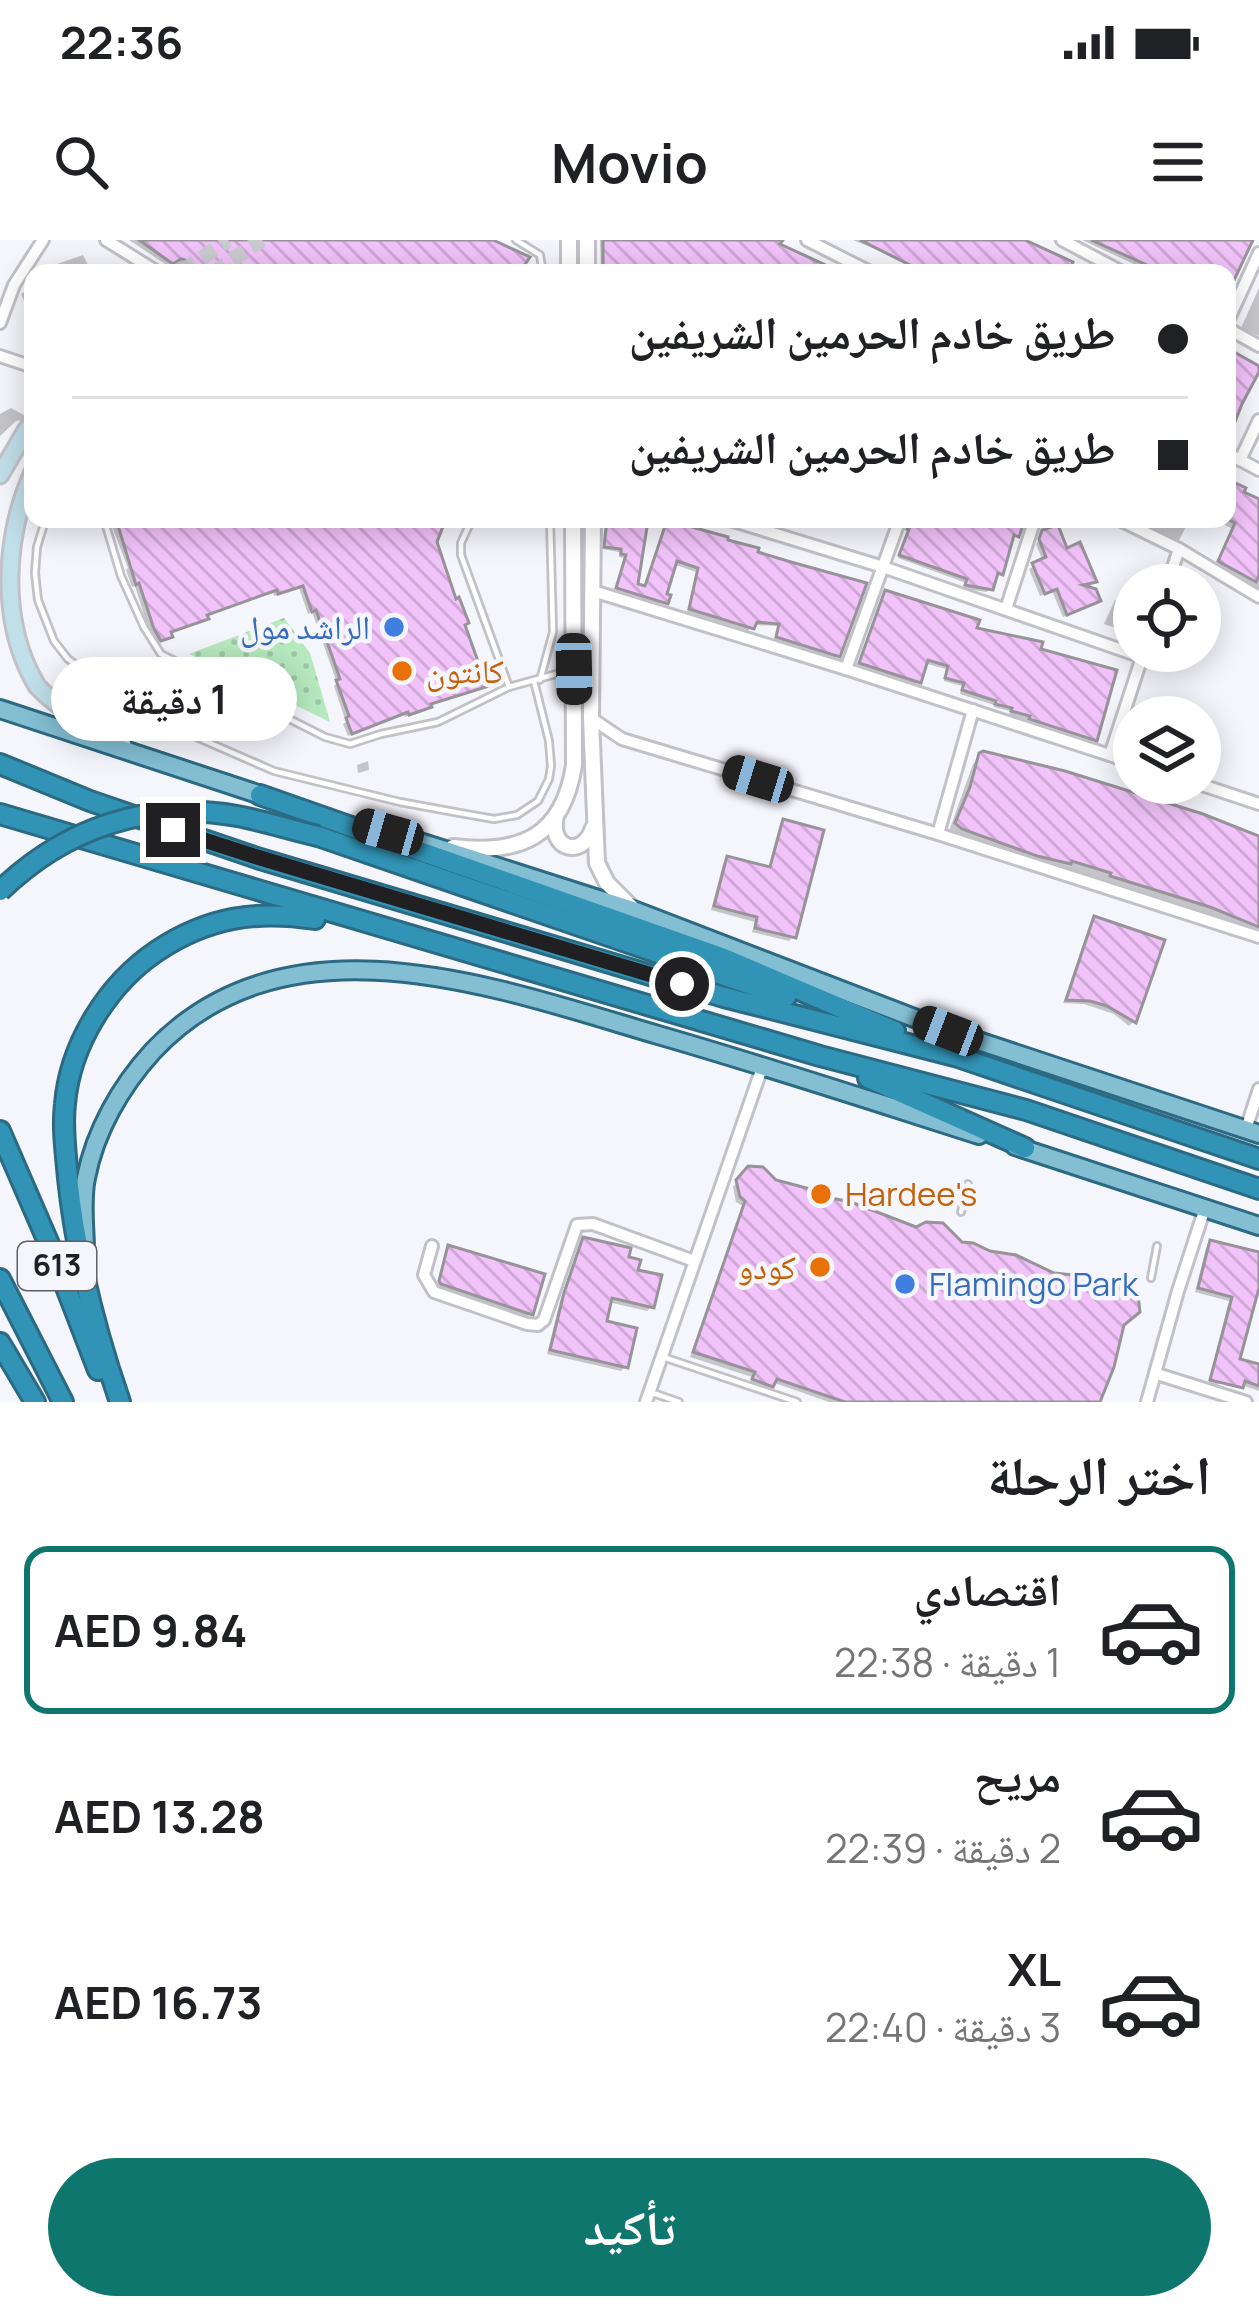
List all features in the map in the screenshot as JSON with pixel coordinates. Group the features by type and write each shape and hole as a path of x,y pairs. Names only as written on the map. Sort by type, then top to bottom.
{"highway":[{"path":"0,764 89,801 279,864 724,997 955,1057"},
{"path":"260,796 724,958 955,1057"},
{"path":"0,891 33,862 99,825 143,814 190,811 238,816 318,836 1259,1159"},
{"path":"0,814 820,1056 1027,1110 1259,1189"},
{"path":"115,1402 71,1204 64,1104 79,1048 98,1012 144,960 172,941 236,917 276,913 431,942"},
{"path":"820,1056 1025,1148"},
{"name":"613","path":"0,1131 115,1402"},
{"name":"613","path":"0,1279 63,1402"},
{"path":"0,1343 34,1402"}],"main road":[{"path":"0,475 24,439"},
{"path":"0,533 23,495"},
{"path":"23,495 0,594 6,630 38,687 131,750"},
{"path":"0,709 260,796 430,844 636,911 948,1031 1252,1131"},
{"path":"85,1276 85,1181 102,1130 124,1087 167,1036 237,991 290,974 335,970 410,974 513,993 764,1065 1259,1226"}],"street":[{"path":"106,240 145,264"},
{"path":"807,240 830,245 858,264"},
{"path":"1062,240 1107,264"},
{"path":"1236,305 1259,253"},
{"path":"0,323 24,269"},
{"path":"1240,460 1259,420"},
{"path":"1236,458 1259,470"},
{"path":"430,844 484,851 515,846 545,829 567,796 574,765 573,528"},
{"path":"592,528 597,862 607,883 636,911"},
{"path":"756,528 1113,644"},
{"path":"846,669 897,528"},
{"path":"1006,610 1032,528"},
{"path":"1136,528 1259,597"},
{"path":"1174,564 1179,549"},
{"path":"593,591 1113,756"},
{"path":"1110,755 1137,672"},
{"path":"938,834 973,710"},
{"path":"592,718 622,739 1259,937"},
{"path":"1221,791 1259,804"},
{"path":"556,816 556,838 570,846 584,844 594,823"},
{"path":"648,1397 764,1065"},
{"path":"1252,1131 1259,1089"},
{"path":"1148,1402 1205,1208"},
{"path":"432,1246 424,1275 434,1292 538,1325 544,1320 577,1226 593,1224 694,1262"},
{"path":"1157,1374 1246,1402"}],"lane":[{"path":"516,240 537,252 542,264"},
{"path":"43,528 35,573 38,600 54,641 68,659 146,715 274,771 494,819 517,815 538,801 549,779 549,741 537,681 553,632 550,528"},
{"path":"107,528 121,576 161,654 322,736 350,744 438,722 508,688 574,669"},
{"path":"468,528 460,555 508,688"},
{"path":"961,1212 968,1184"},
{"path":"1151,1278 1157,1246"},
{"path":"661,1356 797,1402"},
{"path":"648,1397 679,1402"}],"green space":[{"path":"284,618 310,653 330,722 189,654"}],"building":[{"path":"139,240 493,240 530,257 525,264 192,264 181,259 173,264"},
{"path":"603,240 783,240 780,244 823,264 603,264"},
{"path":"860,240 1025,240 1073,262 1072,264 908,264"},
{"path":"1091,240 1253,240 1236,276 1236,264 1145,264"},
{"path":"1236,353 1259,366 1236,419"},
{"path":"1236,483 1259,499 1256,582 1218,561 1236,528"},
{"name":"الراشد مول","path":"119,528 442,528 437,542 489,686 352,734 336,680 340,679 303,586 278,594 277,590 207,615 209,619 171,632 173,637 161,641 139,583 136,585"},
{"path":"606,528 647,528 638,584 645,586 664,528 696,528 759,548 758,552 867,583 840,657 776,637 779,624 757,622 754,629 689,609 698,568 677,561 668,604 616,588 626,555 621,549 604,547"},
{"path":"1022,528 1019,537 1014,535 1003,575 998,573 993,590 965,585 967,579 899,555 907,529"},
{"path":"1059,528 1067,548 1080,542 1097,582 1083,585 1096,589 1101,601 1067,615 1057,589 1045,594 1032,563 1046,557 1039,539 1042,530"},
{"path":"885,590 980,620 977,628 1043,642 1041,649 1116,672 1097,741 962,690 964,683 945,678 948,666 928,660 921,683 859,663"},
{"path":"979,753 1113,786 1113,804 1171,804 1259,836 1259,927 1111,873 1037,856 962,829 955,823"},
{"path":"783,819 824,830 796,938 755,928 757,917 714,906 727,856 770,867"},
{"path":"1094,916 1165,940 1136,1023 1107,1006 1066,1000"},
{"name":"Flamingo Park","path":"748,1166 763,1167 776,1180 916,1227 943,1223 962,1242 1016,1255 1054,1273 1103,1287 1117,1283 1134,1288 1140,1312 1124,1325 1100,1402 845,1402 777,1379 773,1387 752,1379 755,1372 693,1352 745,1201 736,1180"},
{"path":"583,1237 631,1248 629,1257 641,1260 638,1270 662,1275 654,1308 612,1298 607,1321 637,1328 628,1368 550,1350"},
{"path":"1210,1240 1259,1252 1259,1288 1240,1359 1259,1364 1259,1386 1245,1381 1243,1388 1210,1380 1232,1297 1198,1288"},
{"path":"448,1245 545,1274 533,1315 441,1284"}],"tunnel":[{"path":"193,264 228,240"},
{"path":"226,264 262,240"}],"place":[{"name":"الراشد مول","path":"394,627"},
{"name":"كانتون","path":"402,671"},
{"name":"Hardee's","path":"821,1194"},
{"name":"كودو","path":"820,1267"},
{"name":"Flamingo Park","path":"905,1284"}],"route":[{"path":"173,830 682,984"}]}
